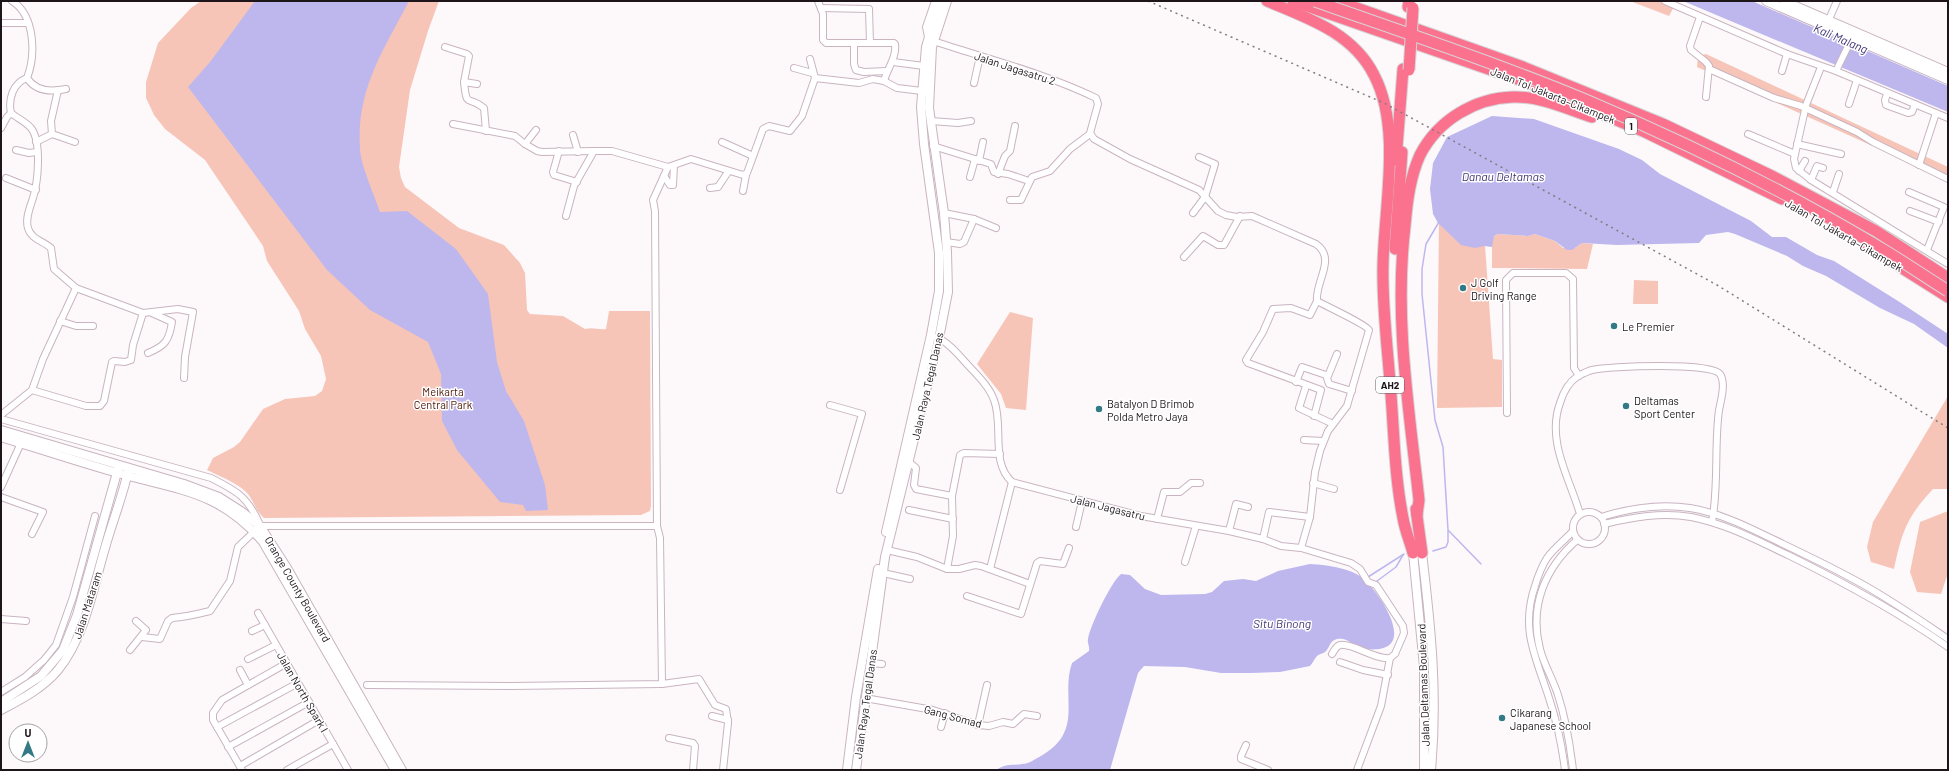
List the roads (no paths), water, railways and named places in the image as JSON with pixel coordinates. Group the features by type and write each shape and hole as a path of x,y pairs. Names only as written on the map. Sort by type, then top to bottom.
{"highway":[{"path":"1267,1 1318,23 1338,35 1360,54 1374,75 1382,95 1388,123 1390,150 1388,216"},
{"name":"Jalan Tol Jakarta–Cikampek","path":"1293,1 1526,82 1654,137 1748,181 1817,217 1948,297"},
{"name":"1","path":"1315,1 1531,79 1589,102 1694,149 1776,190 1876,245 1948,291"},
{"name":"1","path":"1327,1 1585,96 1694,145 1802,200 1876,240 1948,285"},
{"name":"Jalan Tol Jakarta–Cikampek","path":"1337,1 1584,90 1702,141 1876,231 1948,278"},
{"path":"1358,1 1383,13 1510,59 1523,67"},
{"path":"1388,216 1406,69 1411,4"},
{"name":"AH2","path":"1406,69 1395,252 1396,332 1399,383 1417,515 1418,553"},
{"path":"1417,515 1419,500 1407,407 1400,276 1409,194 1417,164 1428,142 1447,122 1466,109 1488,100 1514,97 1544,101 1654,137"},
{"name":"AH2","path":"1388,216 1383,266 1385,330 1394,433 1403,518 1418,553"}],"street":[{"path":"1,128 11,113 14,87 20,81 27,78 32,64 33,45 26,18 17,4 12,1"},
{"path":"818,1 823,14 824,42 830,44 894,42 896,47 893,62 884,81"},
{"path":"930,39 926,27 935,1"},
{"name":"Jalan Raya Tegal Danas","path":"856,770 854,747 856,697 939,292 940,274 935,218 924,144 921,107 924,66 940,1"},
{"name":"Jalan Raya Tegal Danas","path":"847,770 854,747 865,698 883,573 884,555 909,462 939,338 948,292 944,214 933,146 929,108 930,39 947,1"},
{"path":"1665,1 1787,54 1821,67 1838,69 1887,94 1948,118"},
{"path":"1766,1 1948,72"},
{"path":"1784,1 1827,24 1851,41 1948,80"},
{"path":"1827,24 1837,1"},
{"path":"821,8 870,9 870,43"},
{"path":"1700,17 1691,39 1690,46 1691,50 1706,62 1709,69 1706,97"},
{"path":"1,23 26,23"},
{"name":"Jalan Jagasatru 2","path":"930,39 1056,81 1096,98 1098,104 1090,134"},
{"path":"1838,69 1851,41"},
{"path":"854,43 854,64 856,70 860,72 887,72"},
{"path":"445,47 468,54 469,56 464,82 467,100 484,108 486,132"},
{"path":"1782,71 1787,54"},
{"path":"974,82 980,56"},
{"path":"743,191 746,175 763,129 766,126 787,131 793,130 802,116 814,76 810,59"},
{"path":"893,62 924,66"},
{"path":"1821,67 1805,109 1795,154 1794,166 1811,180 1833,192 1948,264"},
{"path":"794,68 814,76 849,83 859,83 873,79 884,81 897,88 922,91"},
{"path":"1709,69 1774,98 1805,109 1857,132 1873,142 1948,179"},
{"path":"27,78 37,88 58,90 66,89"},
{"path":"1848,104 1857,80"},
{"path":"464,82 477,84"},
{"path":"52,134 51,121 58,90"},
{"path":"1887,94 1884,102 1892,107 1910,113 1914,104"},
{"path":"11,113 30,127 36,142 36,190 28,216 28,229 35,238 51,248 54,269 76,288 143,313 178,309 193,312 185,357 184,378"},
{"path":"1919,165 1936,114"},
{"path":"931,121 958,123 971,121"},
{"path":"453,124 486,132 515,136 537,151 612,151 671,167"},
{"path":"998,174 1005,156 1010,151 1015,126"},
{"path":"526,144 536,130"},
{"path":"36,142 52,134 75,142"},
{"path":"1010,200 1018,201 1022,199 1033,176 1051,170 1070,150 1090,134 1130,159 1199,190 1218,211 1230,216 1252,216 1321,247 1325,254 1326,261 1317,301 1309,315 1291,308 1272,309 1263,332 1246,360 1248,363 1321,391 1314,416"},
{"path":"1748,134 1795,154"},
{"path":"572,135 578,152"},
{"path":"722,142 753,156"},
{"path":"970,177 983,142"},
{"path":"1797,144 1841,154"},
{"path":"933,146 991,164 994,172 998,174 1008,174 1029,182"},
{"path":"16,150 29,153 37,152"},
{"path":"559,151 553,172 554,175 577,182"},
{"path":"566,216 577,182 594,151"},
{"path":"1193,213 1205,198 1215,164 1199,157"},
{"path":"662,684 660,538 657,526 655,211 652,200 664,176 671,167 682,161 691,159 728,172 746,175"},
{"path":"1799,171 1805,161"},
{"path":"1811,180 1817,166 1823,168"},
{"path":"664,176 670,185 673,185 671,167"},
{"path":"710,188 718,187 728,172"},
{"path":"1833,192 1839,174"},
{"path":"6,178 36,190"},
{"path":"1909,192 1944,207 1927,250"},
{"path":"1910,211 1939,222"},
{"path":"944,214 974,218 996,228"},
{"path":"1184,257 1203,236 1218,245 1224,245 1240,216"},
{"path":"946,242 960,244 964,242 974,218"},
{"path":"1507,413 1506,280 1513,273 1566,274 1573,279 1574,368 1579,376"},
{"path":"1,415 32,390 60,321 76,288"},
{"path":"1301,548 1310,517 1313,484 1323,442 1333,424 1343,412 1352,392 1369,328 1317,301"},
{"path":"148,353 162,347 166,342 172,322 151,312"},
{"path":"32,390 86,406 100,406 104,401 112,362 125,362 131,360 133,345 143,313"},
{"path":"60,321 76,326 93,326"},
{"path":"931,335 939,338 961,358 990,392 997,409 1000,454 1003,471 1012,482 990,569"},
{"path":"1337,354 1328,376 1329,384 1352,392"},
{"path":"1580,514 1561,462 1557,432 1557,413 1560,402 1568,386 1579,376 1591,370 1645,366 1694,366 1712,369 1719,372 1722,383 1712,522"},
{"path":"1296,382 1301,367 1328,376"},
{"path":"1306,386 1298,407 1333,424"},
{"path":"830,404 862,414 840,490"},
{"path":"1,419 211,478 234,490 246,500 257,529"},
{"name":"Orange County Boulevard","path":"1,430 118,470"},
{"name":"Orange County Boulevard","path":"1,437 105,469 118,470 184,484 220,497 242,511 279,554 402,770"},
{"path":"1304,440 1323,442"},
{"path":"1,487 21,443"},
{"path":"948,569 953,536 952,496 962,453 1000,454"},
{"path":"909,462 916,468 914,485 916,489 952,496"},
{"path":"105,469 113,487 123,489 139,479"},
{"name":"Jalan Mataram","path":"1,702 41,676 60,648 77,615 118,470"},
{"name":"Orange County Boulevard","path":"128,472 139,479 182,489 217,503 257,529 263,542 395,770"},
{"name":"Jalan Mataram","path":"1,710 31,694 47,681 58,670 69,654 83,621 128,472"},
{"name":"Jalan Jagasatru","path":"1012,482 1157,519 1229,531 1263,539 1281,546 1301,548 1351,563 1360,569 1368,582 1376,585 1403,626 1404,633 1395,654 1390,658"},
{"path":"1157,519 1164,492 1180,492 1191,483 1200,483"},
{"path":"1313,484 1334,489"},
{"path":"1,497 43,512 32,534"},
{"path":"1076,527 1082,501"},
{"path":"1229,531 1236,504 1248,507"},
{"path":"1601,518 1623,510 1645,506 1676,506 1713,514 1760,533 1852,578 1948,640"},
{"path":"909,510 953,519"},
{"path":"1263,539 1269,512 1310,517"},
{"path":"1593,512 1601,518 1604,524 1604,534 1597,542 1587,544 1577,540 1573,531 1574,521 1580,514 1593,512"},
{"path":"1604,524 1647,516 1669,515 1712,522 1753,538 1849,585 1921,628 1948,647"},
{"path":"1,692 26,677 44,660 60,648 95,516"},
{"path":"142,637 160,639 168,621 172,618 183,618 194,613 210,611 230,581 238,547 257,529 657,526"},
{"path":"1185,562 1196,526"},
{"path":"1565,770 1557,724 1532,650 1528,616 1534,590 1547,558 1573,531"},
{"path":"1573,770 1566,722 1558,694 1540,650 1537,632 1537,615 1540,598 1551,570 1566,549 1577,540"},
{"path":"967,596 1019,614 1022,612 1037,563 1040,561 1063,564 1068,548"},
{"name":"Jalan Deltamas Boulevard","path":"1418,553 1434,667 1429,751"},
{"path":"884,555 917,557 948,569 975,566 990,569 1030,584"},
{"path":"883,573 910,579"},
{"path":"1849,585 1852,578"},
{"name":"Jalan North Spark I","path":"258,613 333,744 345,769"},
{"path":"1,619 26,621"},
{"path":"130,650 142,637 146,630 136,621"},
{"path":"252,631 264,625"},
{"path":"248,659 276,645"},
{"path":"1332,654 1337,647 1342,645 1364,653 1390,658 1382,706 1357,770"},
{"path":"1340,662 1363,670 1388,674"},
{"path":"287,663 222,700 213,713 213,720 228,747 241,768 319,720"},
{"path":"870,663 882,664"},
{"path":"240,670 248,685"},
{"path":"367,685 511,686 662,684 699,679 715,705 726,709 728,720 723,770"},
{"path":"217,727 298,683"},
{"path":"978,725 987,685"},
{"name":"Gang Somad","path":"865,698 945,713 978,725 990,726 1003,722 1013,724 1024,714 1036,716"},
{"path":"228,747 309,702"},
{"path":"941,727 945,713"},
{"path":"712,716 728,720"},
{"path":"669,738 693,744 695,746 693,770"},
{"path":"287,770 333,744"},
{"path":"1246,745 1241,759 1268,770"},
{"name":"AH2","path":"1422,770 1429,751"},
{"name":"AH2","path":"1429,751 1432,770"}],"water":[{"path":"255,1 409,1 381,54 367,89 362,108 360,128 362,163 380,212 407,211 456,249 488,294 497,362 506,391 524,421 545,485 548,510 526,511 523,505 500,502 457,450 442,421 441,374 428,342 370,310 327,270 188,87 210,62"},
{"path":"1683,1 1752,1 1948,86 1948,112"},
{"name":"Danau Deltamas","path":"1492,116 1534,119 1619,149 1642,160 1660,174 1751,221 1772,237 1786,237 1817,255 1834,261 1948,334 1948,348 1914,324 1880,308 1826,276 1803,266 1787,256 1728,232 1706,235 1699,243 1617,245 1582,243 1572,250 1567,250 1555,241 1535,234 1528,236 1498,234 1494,236 1492,247 1484,246 1475,248 1461,245 1438,223 1433,214 1430,189 1433,163 1447,137"},
{"name":"Situ Binong","path":"1310,564 1332,566 1348,570 1362,577 1382,601 1389,613 1393,625 1394,635 1391,644 1381,649 1365,649 1344,639 1337,639 1332,641 1325,652 1317,656 1310,666 1280,672 1221,673 1185,667 1144,666 1138,673 1110,770 996,770 1006,766 1025,764 1032,761 1054,746 1063,736 1067,725 1068,688 1072,663 1089,651 1088,640 1093,624 1112,586 1121,574 1130,575 1145,589 1161,595 1205,594 1212,592 1224,581 1243,579 1256,581 1278,571"}],"waterway":[{"path":"1439,222 1426,244 1422,269 1422,294 1435,420 1443,447 1448,530 1481,564"},
{"path":"1433,551 1446,547 1448,542 1448,531"},
{"path":"1368,577 1404,554"},
{"path":"1377,581 1396,567 1403,555"}],"railway":[{"path":"1148,1 1384,103 1717,285 1948,428"}],"place":[{"name":"J Golf Driving Range","path":"1463,288"},
{"name":"Le Premier","path":"1614,326"},
{"name":"Deltamas Sport Center","path":"1626,406"},
{"name":"Batalyon D Brimob Polda Metro Jaya","path":"1099,409"},
{"name":"Cikarang Japanese School","path":"1502,718"}],"water label":[{"name":"Kali Malang","path":"1841,38"}],"park label":[{"name":"Meikarta Central Park","path":"443,397"}]}
